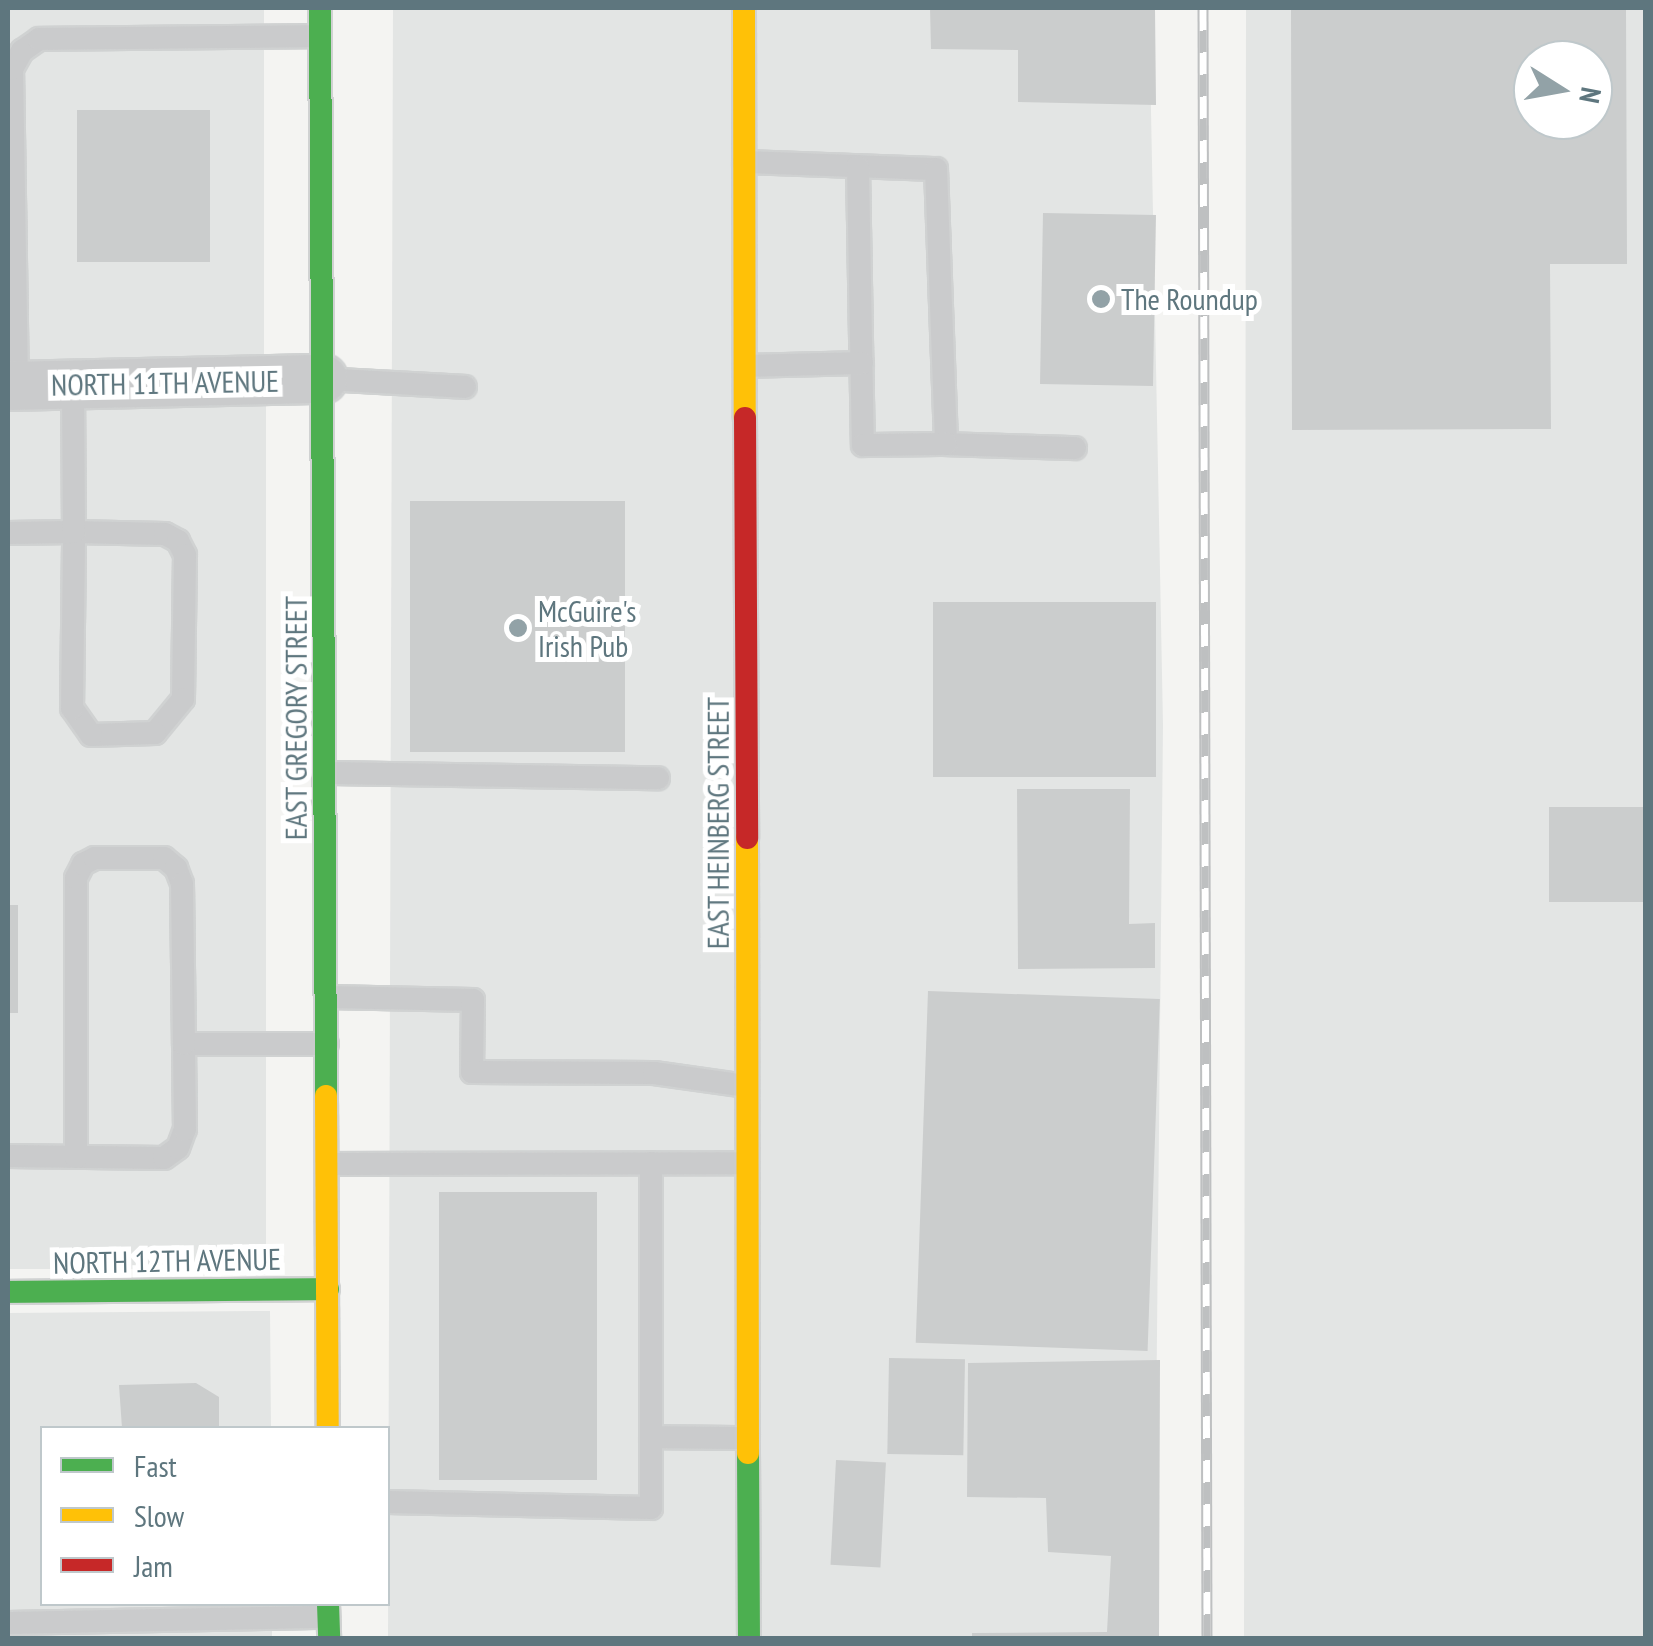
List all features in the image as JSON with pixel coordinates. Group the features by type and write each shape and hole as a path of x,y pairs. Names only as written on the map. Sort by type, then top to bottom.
{"main road":[{"name":"EAST GREGORY STREET","path":"320,8 328,1426"},
{"name":"EAST HEINBERG STREET","path":"744,8 749,1638"},
{"name":"NORTH 12TH AVENUE","path":"8,1292 328,1289"}],"street":[{"name":"NORTH 11TH AVENUE","path":"12,386 324,379"}],"lane":[{"path":"12,386 12,69 22,52 39,39 320,36"},
{"path":"744,162 936,169 946,444"},
{"path":"858,167 863,445 1075,448"},
{"path":"746,366 862,363"},
{"path":"324,379 465,387"},
{"path":"8,533 74,532 165,534 178,541 185,555 184,699 155,734 91,735 72,708 74,532 74,386"},
{"path":"326,773 658,778"},
{"path":"8,1156 76,1157 164,1158 178,1148 184,1129 182,884 176,868 164,858 95,858 83,864 76,878 76,1157"},
{"path":"327,998 473,1000 472,1072 654,1073 747,1086"},
{"path":"184,1044 327,1044"},
{"path":"390,1502 652,1508 651,1163"},
{"path":"328,1164 747,1163"},
{"path":"651,1437 748,1438"},
{"path":"8,1623 329,1620"}],"shaded area":[{"path":"8,8 264,8 264,365 8,365"},
{"path":"393,8 1149,8 1163,725 1154,1638 388,1638"},
{"path":"1246,8 1645,8 1645,1638 1244,1638"},
{"path":"8,401 266,401 266,1269 8,1269"},
{"path":"270,1311 271,1426 40,1426 40,1606 272,1606 272,1638 8,1638 8,1313"}],"building":[{"path":"930,8 1155,8 1156,105 1018,102 1018,50 931,49"},
{"path":"1291,8 1626,8 1627,264 1550,264 1551,429 1292,430"},
{"path":"77,110 210,110 210,262 77,262"},
{"name":"The Roundup","path":"1043,213 1156,215 1153,386 1040,384"},
{"name":"McGuire's Irish Pub","path":"410,501 625,501 625,752 410,752"},
{"path":"933,602 1156,602 1156,777 933,777"},
{"path":"1017,789 1130,789 1129,924 1155,923 1155,968 1018,969"},
{"path":"1549,807 1646,807 1646,902 1549,902"},
{"path":"8,905 18,905 18,1013 8,1013"},
{"path":"928,991 1160,999 1148,1351 916,1343"},
{"path":"439,1192 597,1192 597,1480 439,1480"},
{"path":"889,1358 965,1359 963,1455 887,1454"},
{"path":"1160,1360 1159,1638 972,1638 972,1633 1107,1632 1111,1556 1048,1552 1046,1498 967,1497 968,1363"},
{"path":"196,1383 219,1397 219,1426 122,1426 119,1385"},
{"path":"836,1460 886,1463 880,1567 831,1565"}],"railway":[{"path":"1203,8 1207,1638"}],"traffic: fast":[{"path":"320,8 326,1096"},
{"path":"8,1292 328,1289"},
{"path":"748,1453 749,1638"},
{"path":"328,1606 329,1638"}],"traffic: slow":[{"path":"744,8 745,418"},
{"path":"747,838 748,1453"},
{"path":"326,1096 328,1426"}],"traffic: jam":[{"path":"745,418 747,838"}],"place":[{"name":"The Roundup","path":"1101,299"},
{"name":"McGuire's Irish Pub","path":"518,628"}]}
